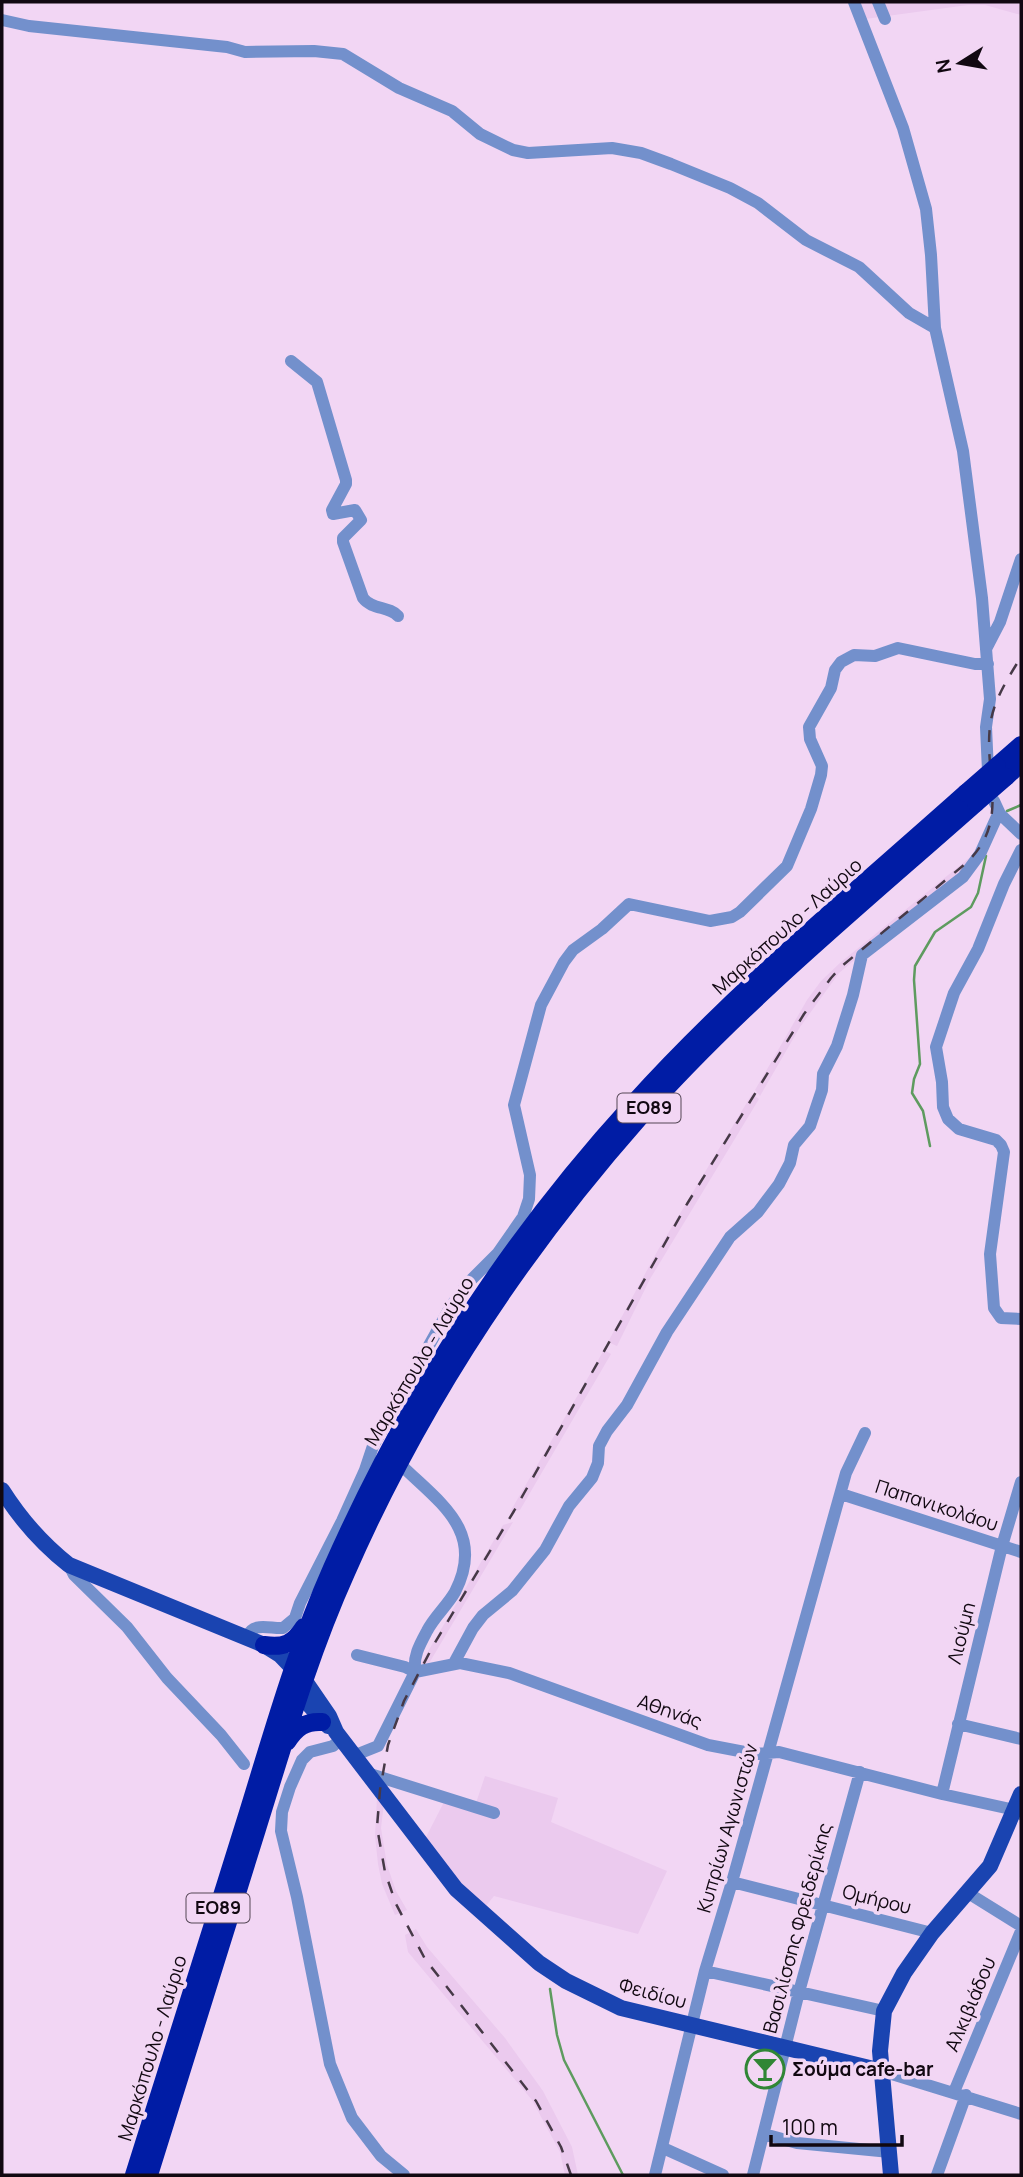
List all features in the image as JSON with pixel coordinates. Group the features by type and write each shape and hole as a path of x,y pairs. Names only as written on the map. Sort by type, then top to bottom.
{"highway":[{"name":"Μαρκόπουλο - Λαύριο","path":"134,2175 297,1681 399,1463 451,1370 507,1284 589,1177 640,1117 794,964 984,802 997,771 1021,745"},
{"name":"Μαρκόπουλο - Λαύριο","path":"997,771 1021,763"},
{"name":"Μαρκόπουλο - Λαύριο","path":"149,2175 282,1751 310,1618 354,1521 410,1410 496,1274 554,1198 631,1105 678,1056 775,964 984,802"},
{"path":"256,1641 282,1646 294,1642 310,1618"},
{"path":"282,1751 296,1729 310,1722 333,1731"}],"main road":[{"path":"4,1495 45,1546 69,1565 256,1641"},
{"name":"Φειδίου","path":"256,1641 329,1716 333,1731 456,1889 539,1963 566,1981 621,2008 882,2071"},
{"path":"894,2174 882,2071 880,2037 884,2011 904,1973 932,1933 990,1867 1019,1806"}],"street":[{"path":"854,2 903,128 926,209 932,255 935,328 963,452 982,598 990,699 985,747 997,771"},
{"path":"878,2 885,19"},
{"path":"2,20 29,26 227,47 246,52 337,52 356,60 399,88 452,111 480,134 513,150 528,153 612,148 641,153 730,188 758,203 806,240 859,267 909,313 935,328"},
{"path":"291,361 317,382 345,480 346,484 332,510 333,514 355,510 361,520 343,538 343,542 363,598 366,603 393,611 397,616"},
{"path":"986,650 1000,622 1021,559"},
{"path":"256,1641 249,1631 255,1627 283,1628 295,1618 365,1470 373,1446 451,1306 468,1283 498,1253 523,1217 529,1199 530,1175 514,1115 515,1095 541,1005 564,962 581,943 602,929 629,904 703,920 722,920 740,912 787,866 811,809 821,775 822,766 810,739 810,727 831,688 835,670 848,656 875,656 898,648 975,664 988,664"},
{"path":"984,802 1021,834"},
{"path":"454,1663 473,1628 528,1572 545,1550 569,1506 592,1478 598,1463 599,1446 627,1405 667,1332 730,1237 758,1212 779,1184 790,1163 794,1145 810,1126 822,1090 822,1074 837,1046 862,955 962,877 980,854 984,802"},
{"path":"1021,850 978,949 954,993 936,1047 943,1107 948,1119 959,1129 996,1140 1003,1148 1004,1159 998,1183 997,1213 990,1254 994,1308 1002,1318 1021,1319"},
{"name":"Κυπρίων Αγωνιστών","path":"655,2175 705,1971 846,1473 865,1433"},
{"path":"354,1756 378,1746 415,1672 415,1658 419,1646 430,1624 457,1586 465,1550 460,1531 444,1504 399,1463"},
{"name":"Λιούμη","path":"942,1794 1002,1546 1021,1482"},
{"name":"Παπανικολάου","path":"841,1494 1021,1552"},
{"path":"69,1565 74,1575 127,1627 167,1678 213,1726 244,1764"},
{"path":"357,1655 415,1672"},
{"name":"Αθηνάς","path":"415,1672 454,1663 509,1673 708,1745 742,1753 779,1752 942,1794 1019,1806"},
{"path":"958,1724 1021,1738"},
{"path":"333,1731 333,1746 310,1752 302,1760 282,1812 281,1831 330,2064 352,2118 382,2156 404,2175"},
{"name":"Βασιλίσσης Φρειδερίκης","path":"753,2175 822,1905 860,1772"},
{"path":"367,1773 494,1813"},
{"name":"Ομήρου","path":"732,1882 932,1933"},
{"path":"968,1893 1021,1929"},
{"name":"Αλκιβιάδου","path":"937,2175 960,2094 1021,1929"},
{"path":"705,1971 884,2011"},
{"name":"Φειδίου","path":"882,2071 1021,2115"},
{"path":"764,2134 797,2143 890,2152"},
{"path":"663,2148 723,2175"}],"shaded area":[{"path":"859,2 1021,2 1021,15 985,5 968,5 865,19"},
{"path":"974,854 967,866 839,973 800,1027 760,1096 755,1090 807,1000 821,981"},
{"path":"752,1094 759,1099 650,1279 617,1346 608,1342 658,1250"},
{"path":"604,1350 611,1354 520,1510 510,1512"},
{"path":"513,1522 428,1665 423,1665 421,1663 503,1525"},
{"path":"485,1776 558,1798 551,1822 667,1871 638,1934 494,1896 485,1907 459,1884 424,1841 444,1802 473,1812"},
{"path":"377,1797 384,1803 381,1828 387,1865 396,1891 407,1910 395,1915 382,1884 378,1864 375,1836"},
{"path":"416,1929 427,1947 505,2038 543,2091 572,2147 578,2175 565,2175 560,2152 532,2100 408,1952 405,1935"}],"waterway":[{"path":"1007,811 1021,805"},
{"path":"930,1146 923,1111 912,1093 920,1064 915,966 935,932 971,907 978,893 986,856"},
{"path":"550,1989 564,2060 623,2175"}],"railway":[{"path":"571,2175 561,2147 536,2101 425,1959 396,1904 385,1872 377,1827 388,1745 404,1701 433,1646 514,1511 687,1204 804,1014 842,966 965,864 979,848 992,816 990,726 1002,690 1021,657"}],"place":[{"name":"Σούμα cafe-bar","path":"765,2069"}]}
